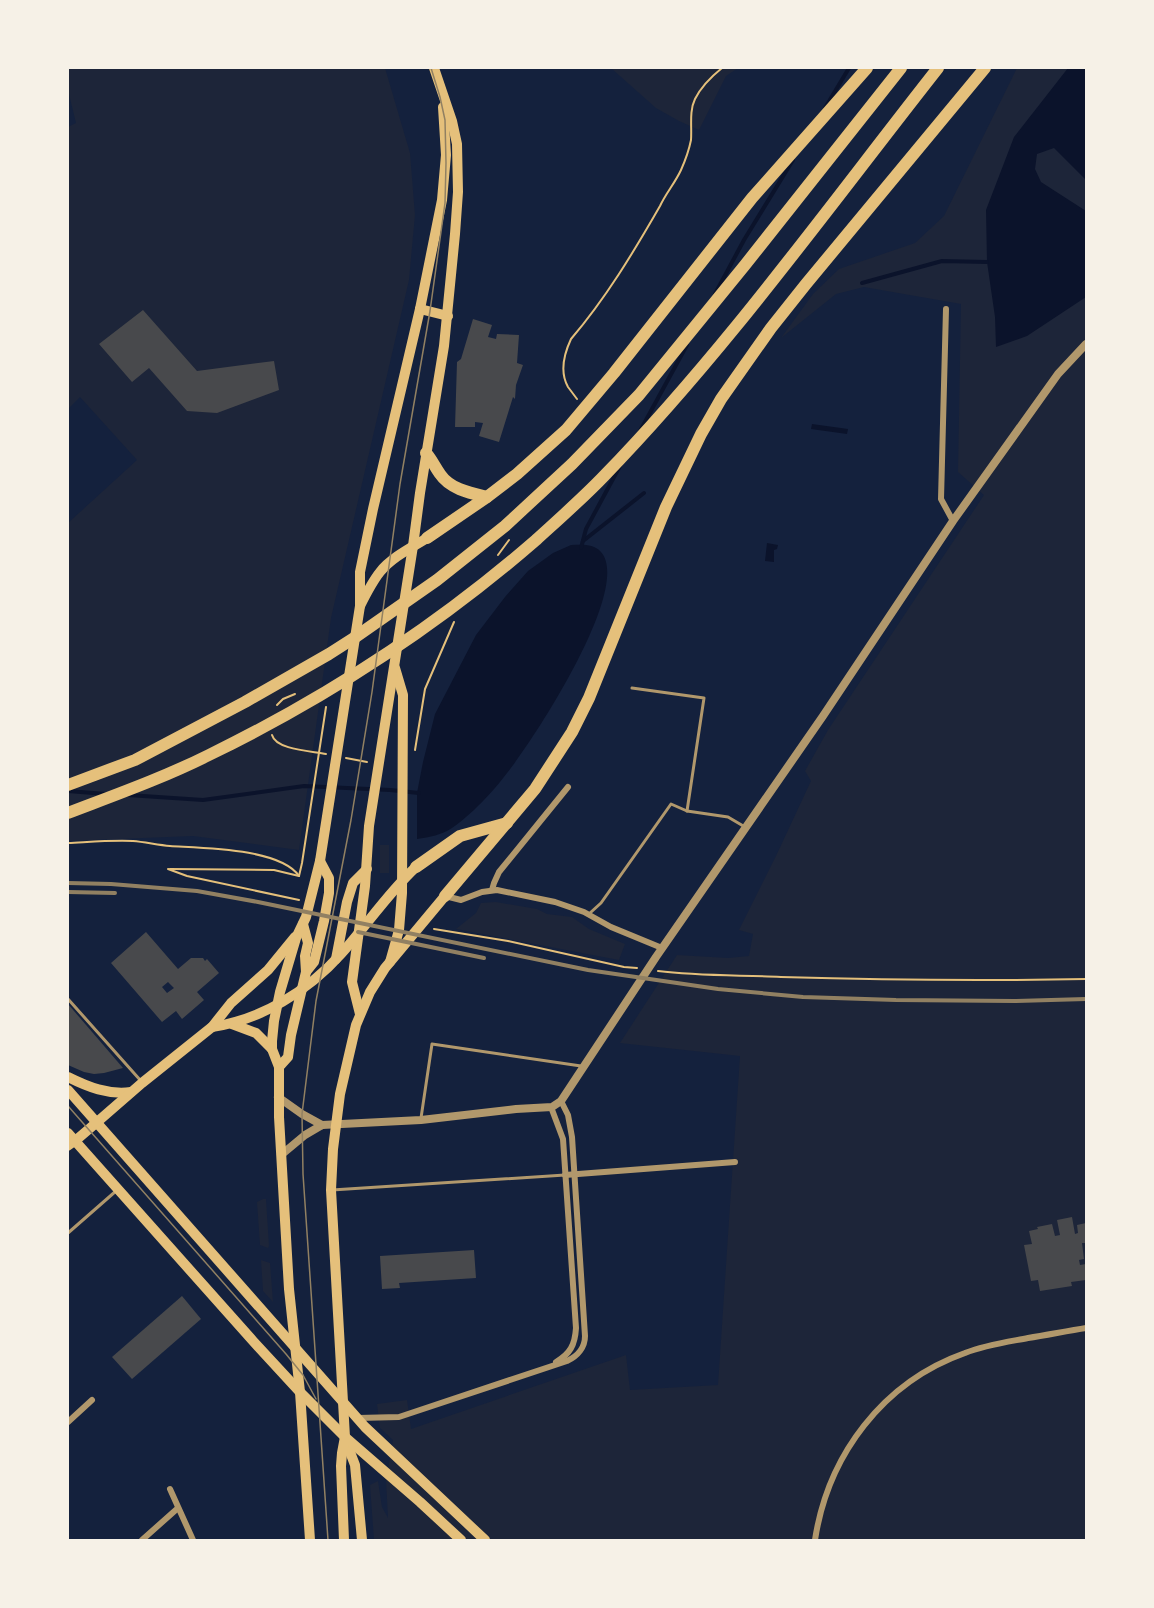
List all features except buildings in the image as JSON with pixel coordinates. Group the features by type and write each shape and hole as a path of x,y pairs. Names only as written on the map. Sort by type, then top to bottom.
{"highway":[{"path":"427,537 517,474 566,430 752,198 867,68"},
{"path":"68,785 135,760 245,702 354,638 437,580 505,526 572,464 639,395 901,68"},
{"path":"68,813 208,756 267,725 372,663 448,611 509,563 570,509 654,423 767,287 938,68"},
{"path":"446,896 542,781 579,717 589,698 666,507 701,434 721,399 771,328 806,284 985,68"},
{"path":"426,453 450,485 487,497"},
{"path":"416,867 460,836 507,823"}],"main road":[{"path":"360,1014 352,982 367,868 370,820 448,316 457,213 458,155 452,121 434,68"},
{"path":"272,1049 278,1004 320,861 360,606 360,572 439,216 444,183 446,140 440,83"},
{"path":"420,309 448,316"},
{"path":"360,606 374,580 385,566 427,537"},
{"path":"390,962 400,927 402,881 403,695 394,666"},
{"path":"306,972 314,962 329,893 329,878 320,861"},
{"path":"212,1027 232,1024 278,1004 324,972 416,867"},
{"path":"336,959 353,883 367,868"},
{"path":"344,1540 341,1456 345,1438 331,1190 333,1149 342,1080 360,1014 375,984 390,962 446,896"},
{"path":"279,1067 288,1057 306,972 305,956 308,943 303,924"},
{"path":"298,935 268,970 231,1003 212,1027 96,1123 70,1140 300,1392 345,1438 461,1540"},
{"path":"232,1024 256,1033 272,1049 279,1067 278,1097 289,1289 300,1392 310,1540"},
{"path":"68,1077 104,1092 131,1092"},
{"path":"68,1090 371,1434 485,1540"},
{"path":"345,1438 355,1465 362,1540"}],"street":[{"path":"946,309 941,499 953,521"},
{"path":"278,1097 322,1125 421,1120 551,1107 561,1101 582,1066 953,521 1058,374 1086,344"},
{"path":"492,890 499,872 567,787"},
{"path":"446,896 461,900 470,895 492,890 555,902 588,914 615,929 662,948"},
{"path":"357,1418 396,1418 548,1367 583,1348 585,1339 575,1175 568,1115 561,1101"},
{"path":"551,1107 563,1139 576,1328 571,1355"},
{"path":"281,1155 302,1137 322,1125"},
{"path":"565,1175 735,1162"},
{"path":"815,1540 828,1487 847,1449 871,1416 898,1391 937,1365 966,1352 1086,1328"},
{"path":"68,1422 92,1400"},
{"path":"170,1489 193,1540"},
{"path":"142,1540 178,1508"}],"lane":[{"path":"632,688 704,698 687,811"},
{"path":"588,914 601,903 671,804 687,811 728,817 745,827"},
{"path":"68,999 142,1083"},
{"path":"421,1120 432,1044 582,1066"},
{"path":"331,1190 565,1175"},
{"path":"68,1233 118,1190"}],"path":[{"path":"299,876 320,745"},
{"path":"68,843 132,841 167,846 225,849 279,861 297,872 299,876"},
{"path":"283,896 187,876 168,869 274,870 299,876"},
{"path":"453,933 508,941 624,967"},
{"path":"670,972 809,978 1086,980"}],"shaded area":[{"path":"68,68 385,68 410,153 415,215 409,280 331,618 299,850 193,836 68,841 68,523 137,460 80,397 68,409 68,127 76,123 68,90"},
{"path":"611,68 738,68 726,76 699,130 656,108"},
{"path":"1017,68 1086,68 1086,1540 374,1540 370,1485 378,1481 382,1507 388,1518 386,1480 393,1440 380,1428 377,1404 407,1400 411,1429 626,1355 630,1390 718,1385 740,1056 620,1043 677,955 728,958 749,956 753,934 739,930 811,781 805,771 828,730 984,495 958,472 961,304 864,287 836,294 781,338 813,294 839,269 915,243 944,216"},
{"path":"1068,68 1086,68 1086,180 1054,148 1037,154 1035,169 1041,182 1086,211 1086,297 1027,336 996,347 995,317 987,262 986,210 1014,137"},
{"path":"812,424 848,429 847,434 811,429"},
{"path":"767,543 778,545 774,550 774,562 765,561"},
{"path":"571,545 587,545 598,549 607,571 603,597 576,664 557,699 520,756 488,795 467,817 452,828 417,839 417,793 435,714 476,635 528,571 553,553"},
{"path":"380,845 389,845 389,873 380,873"},
{"path":"496,902 537,909 547,914 572,917 589,929 625,944 619,960 456,929 476,913 481,903"},
{"path":"266,1199 268,1248 260,1245 257,1202"},
{"path":"261,1260 270,1263 273,1302 263,1291"}],"waterway":[{"path":"825,108 849,68"},
{"path":"715,294 744,240 793,160"},
{"path":"862,283 942,261 987,262"},
{"path":"640,431 687,345"},
{"path":"581,548 586,529 620,466"},
{"path":"583,541 644,493"},
{"path":"128,795 203,800 304,786 419,793"},
{"path":"68,791 106,794"}],"tram line":[{"path":"328,1540 303,1174 302,1114 316,1001 351,820 372,692 400,484 430,311 445,203 445,120 431,68"},
{"path":"68,1106 286,1354 303,1375 316,1399"}],"railway":[{"path":"68,883 197,891 588,970 718,989 803,997 896,1000 1086,999"},
{"path":"68,892 115,893"},
{"path":"358,932 484,958"}]}
